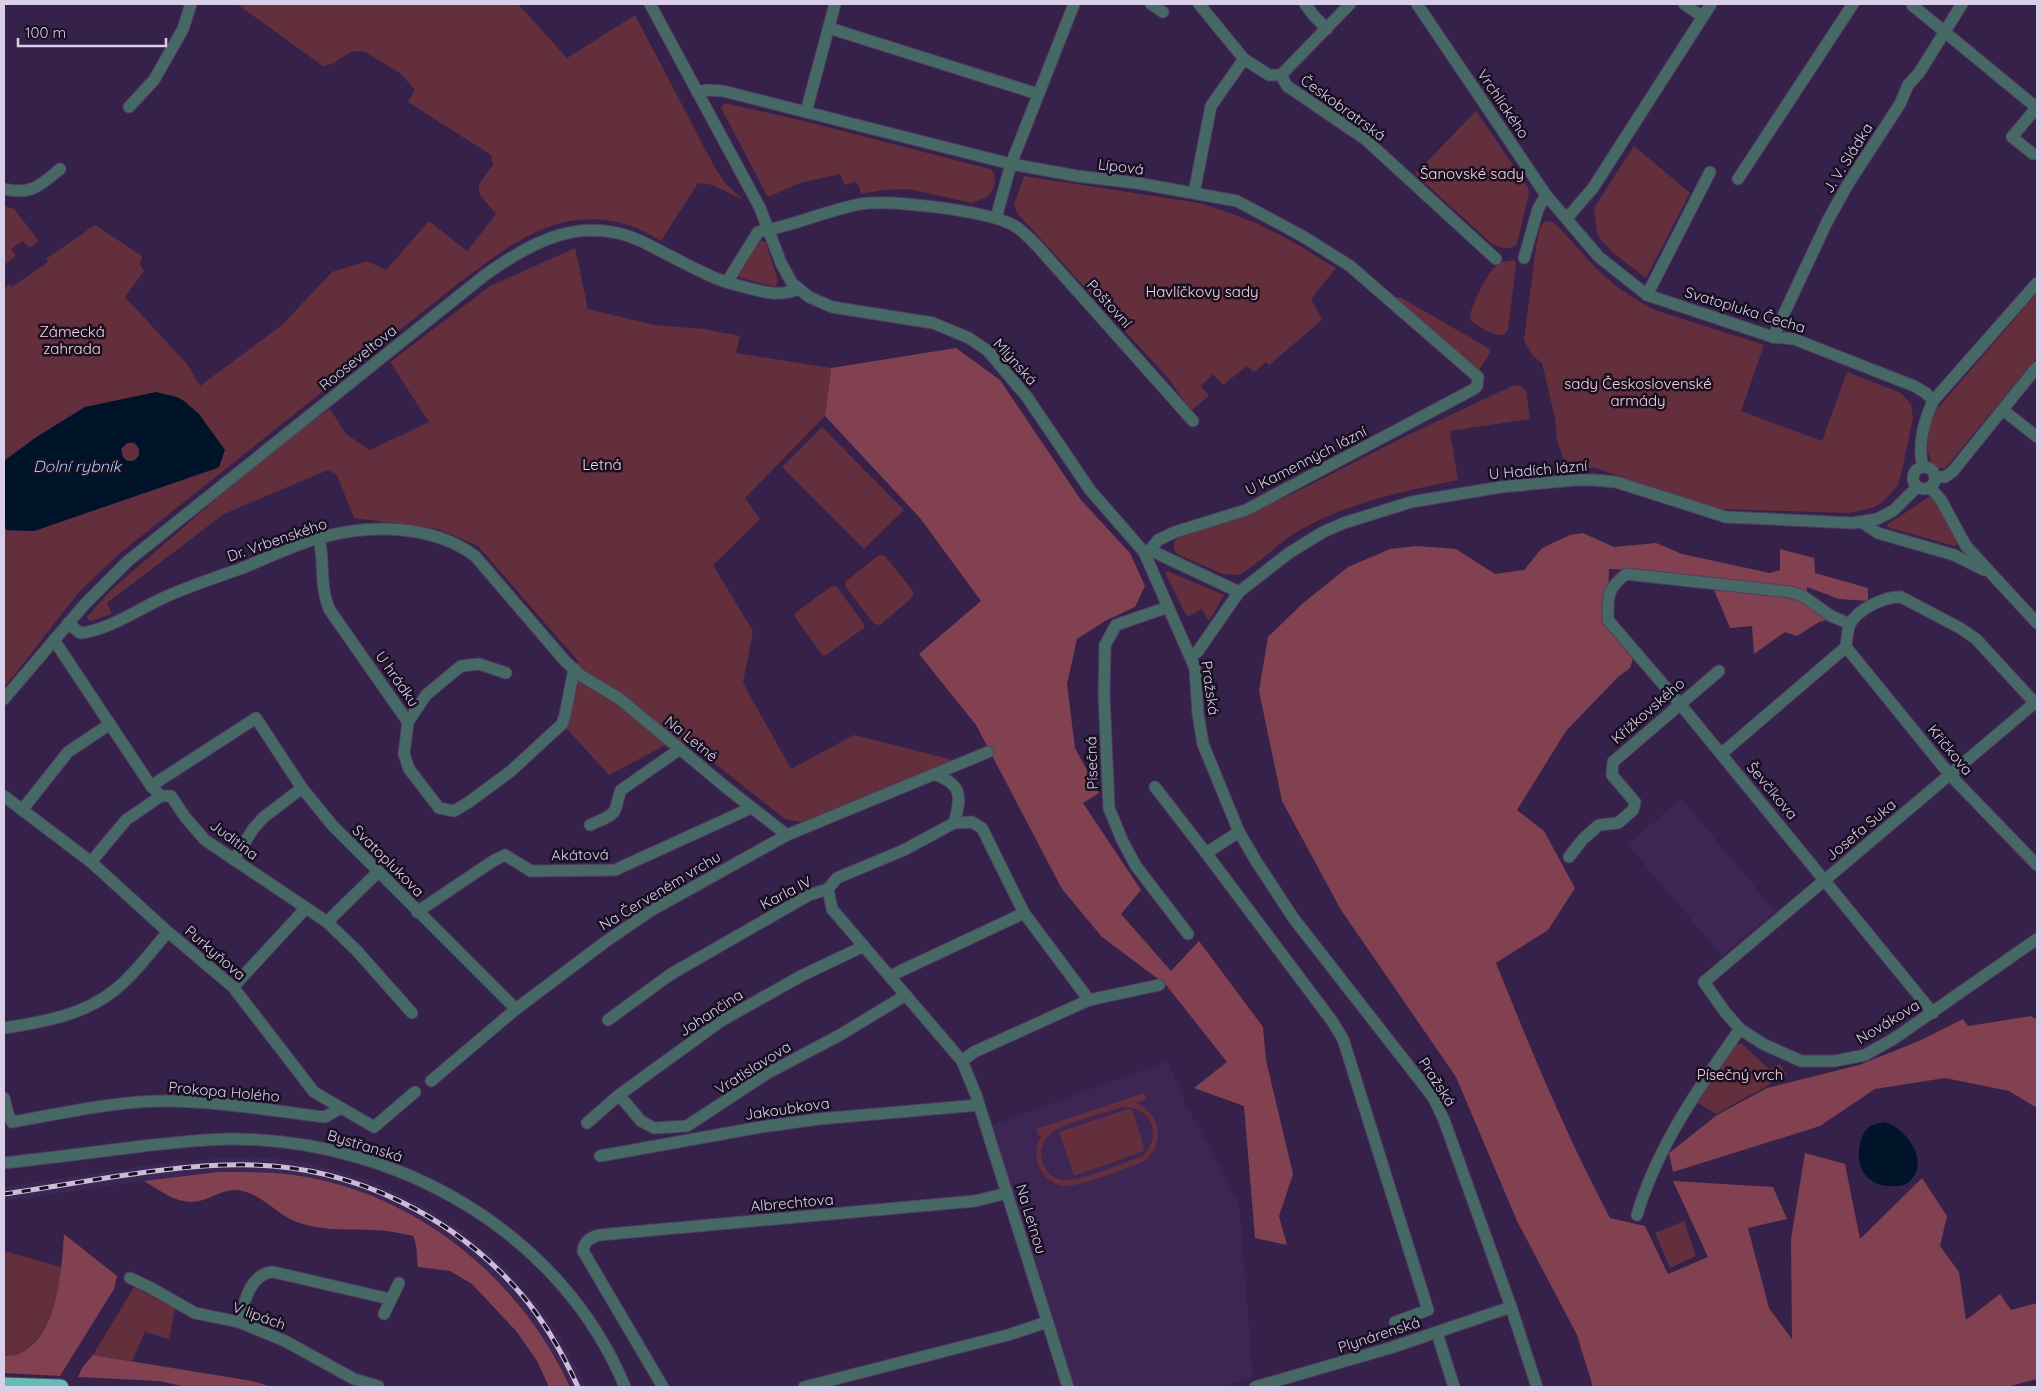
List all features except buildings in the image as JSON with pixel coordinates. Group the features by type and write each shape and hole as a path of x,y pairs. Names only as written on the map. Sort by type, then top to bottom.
{"highway":[{"path":"4,1385 55,1387"}],"street":[{"path":"129,107 154,80 183,29 191,4"},
{"path":"650,4 760,208 784,269 792,283 799,289"},
{"path":"806,112 835,4"},
{"path":"996,218 1011,164 1074,4"},
{"path":"1151,4 1164,12"},
{"name":"Českobratrská","path":"1198,4 1244,59 1269,75 1281,76 1286,86 1365,139 1496,259"},
{"path":"1305,4 1327,29"},
{"path":"1281,76 1350,4"},
{"name":"Vrchlického","path":"1417,4 1546,195 1568,218"},
{"path":"1684,4 1703,17"},
{"path":"1568,218 1593,188 1711,4"},
{"path":"1738,179 1853,4"},
{"name":"J. V. Sládka","path":"1773,337 1828,220 1848,184 1900,104 1908,85 1919,73 1962,4"},
{"path":"1912,5 2037,107 2012,137 2033,154"},
{"path":"829,28 1038,94"},
{"path":"1194,193 1211,106 1244,59"},
{"name":"Lípová","path":"697,92 717,90 1011,164 1077,176 1137,183 1237,201 1304,237 1344,262 1475,372 1479,381 1474,389"},
{"path":"4,189 18,192 33,190 60,169"},
{"path":"1646,294 1710,172"},
{"path":"1524,258 1538,209 1546,195"},
{"name":"Poštovní","path":"727,282 758,232 860,204 899,203 996,218 1015,226 1038,248 1193,421"},
{"name":"Svatopluka Čecha","path":"1568,218 1599,258 1646,294 1773,337 1794,339 1914,386 1926,393 1933,401"},
{"name":"Rooseveltova","path":"4,699 68,623 128,561 485,275 520,252 547,239 566,233 582,229 599,230 627,236 643,242 717,279 727,282 776,294 788,294 799,289"},
{"path":"1922,467 1921,444 1925,418 1933,401 2037,283"},
{"name":"Mlýnská","path":"799,289 810,297 832,307 921,320 948,328 969,338 988,351 1027,397 1090,490 1147,551"},
{"path":"2037,367 1953,471 1945,477 1932,482 1921,489 1914,483 1913,475 1915,471 1922,467 1929,469 1932,482 1940,500 1966,546 2037,623"},
{"name":"U Kamenných lázní","path":"1147,551 1158,540 1175,532 1246,510 1474,389"},
{"path":"2003,410 2037,437"},
{"name":"U Hadích lázní","path":"1191,657 1198,651 1239,592 1289,553 1323,532 1344,523 1411,502 1501,487 1574,480 1616,482 1726,517 1863,522 1878,533 1954,555 1990,573"},
{"path":"1863,522 1878,519 1894,510 1917,487"},
{"name":"Dr. Vrbenského","path":"68,623 80,633 93,632 165,597 319,538 357,531 411,530 441,538 466,549 475,556 574,669"},
{"name":"U hrádku","path":"319,538 323,553 323,594 329,609 408,722 404,754 409,769 439,808 454,811 469,802 510,771 562,724 574,669"},
{"path":"1147,551 1239,592"},
{"name":"Pražská","path":"1147,551 1168,608 1195,668 1198,714 1203,744 1240,832 1256,861 1294,919 1433,1097 1444,1120 1511,1307 1537,1387"},
{"name":"Ševčíkova","path":"1850,624 1831,616 1803,596 1790,592 1626,574 1613,584 1608,599 1608,620 1826,879 1933,1013"},
{"path":"1721,754 1846,647 1850,624 1856,616 1880,600 1890,596 1901,597 1960,628 1976,639 2036,702"},
{"name":"Písečná","path":"1168,608 1116,625 1105,645 1104,696 1109,808 1122,840 1136,866 1188,934"},
{"name":"Juditina","path":"54,640 151,786 161,796 171,796 185,817 205,840 327,922 357,951 412,1013"},
{"name":"Křičkova","path":"1846,647 1950,775 2037,864"},
{"path":"408,722 426,695 461,666 479,664 506,673"},
{"name":"Na Letné","path":"574,669 620,699 751,808 787,835"},
{"name":"Křížkovského","path":"1569,857 1583,839 1599,825 1618,823 1634,810 1635,802 1612,775 1613,762 1718,671"},
{"name":"Josefa Suka","path":"1704,982 2036,702"},
{"name":"Svatoplukova","path":"151,786 256,718 302,788 332,826 516,1009"},
{"path":"22,810 68,752 110,724"},
{"path":"590,825 614,811 618,796 622,790 680,749"},
{"name":"Na Červeném vrchu","path":"431,1081 516,1009 605,942 652,910 787,835 988,752"},
{"path":"934,774 954,785 960,798 954,823 972,822 982,828 1024,912 1089,1000"},
{"path":"1156,787 1326,1013 1343,1039 1428,1310 1395,1322"},
{"path":"234,860 253,829 264,816 302,788"},
{"name":"Purkyňova","path":"4,796 91,862 168,932 233,987 314,1092 374,1127 414,1092"},
{"path":"91,862 126,820 161,796"},
{"name":"Akátová","path":"417,912 493,861 505,856 531,871 615,870 751,808"},
{"name":"Karla IV","path":"608,1020 671,974 809,895 828,889 837,878 904,850 954,823"},
{"path":"1206,852 1240,832"},
{"path":"327,922 377,872"},
{"name":"Na Letnou","path":"828,889 832,909 962,1061 979,1105 1068,1387"},
{"path":"233,987 306,908"},
{"path":"890,976 1024,912"},
{"path":"4,1028 57,1018 85,1008 115,990 132,974 168,932"},
{"name":"Novákova","path":"1704,982 1725,1012 1740,1029 1762,1044 1801,1061 1835,1061 1865,1055 1895,1038 2037,939"},
{"name":"Johančina","path":"587,1123 619,1095 721,1021 801,976 864,946"},
{"path":"962,1061 974,1052 1089,1000 1159,985"},
{"name":"Vratislavova","path":"619,1095 641,1121 654,1128 687,1126 766,1074 840,1035 906,995"},
{"path":"1637,1215 1645,1188 1664,1149 1690,1103 1740,1029"},
{"name":"Prokopa Holého","path":"4,1098 12,1122 128,1103 146,1102 210,1103 325,1117 341,1108"},
{"name":"Jakoubkova","path":"600,1156 761,1126 979,1105"},
{"name":"Bystřanská","path":"4,1163 168,1144 232,1139 262,1140 316,1147 357,1156 385,1166 430,1185 474,1209 536,1258 564,1286 588,1318 599,1335 625,1387"},
{"name":"Albrechtova","path":"663,1387 583,1251 584,1245 589,1238 975,1201 1007,1193"},
{"path":"238,1322 256,1279 265,1272 273,1272 390,1299"},
{"name":"V lipách","path":"130,1278 195,1313 238,1322 285,1340 354,1378 378,1386"},
{"path":"384,1314 399,1283"},
{"name":"Plynárenská","path":"1255,1387 1328,1367 1437,1333 1511,1307"},
{"path":"804,1387 1008,1335 1047,1322"},
{"path":"1437,1333 1454,1387"}],"shaded area":[{"path":"956,348 1000,380 1081,500 1130,553 1145,586 1135,607 1105,621 1077,639 1067,684 1075,748 1099,793 1083,803 1141,890 1121,914 1171,971 1199,941 1263,1027 1266,1060 1293,1174 1279,1216 1287,1245 1255,1238 1244,1106 1194,1088 1227,1062 1166,985 1102,937 1062,889 976,725 919,654 981,601 920,518 825,416 831,368"},
{"path":"1583,533 1614,547 1656,543 1682,554 1770,573 1780,570 1780,549 1814,558 1815,573 1868,588 1868,601 1839,599 1807,587 1806,602 1832,619 1819,622 1797,636 1785,632 1754,654 1752,626 1730,628 1709,578 1655,571 1609,569 1608,599 1603,621 1633,659 1630,668 1618,677 1566,731 1517,810 1544,831 1575,888 1548,930 1496,963 1564,1124 1610,1218 1645,1226 1668,1274 1708,1257 1673,1181 1773,1187 1787,1219 1748,1228 1769,1308 1792,1339 1791,1239 1805,1153 1845,1164 1860,1239 1922,1178 1947,1216 1940,1246 1959,1272 1966,1320 2000,1294 2011,1310 2037,1303 2037,1379 2007,1387 1593,1387 1577,1335 1517,1221 1456,1077 1341,910 1282,801 1259,691 1268,637 1302,604 1348,567 1390,549 1417,546 1456,549 1495,574 1524,570 1542,548 1570,535"},
{"path":"1681,798 1775,911 1722,956 1628,845"},
{"path":"2031,1016 2037,1020 2037,1108 2009,1091 1945,1078 1875,1089 1820,1126 1673,1172 1669,1153 1717,1115 1767,1088 1859,1065 1919,1041 1963,1019 1968,1026"},
{"path":"1168,1061 1185,1103 1239,1202 1253,1377 1221,1387 1075,1387 992,1125"},
{"path":"253,1157 317,1165 371,1181 423,1205 462,1230 498,1260 539,1306 560,1336 586,1387 570,1387 557,1360 515,1299 502,1285 453,1242 415,1217 389,1204 339,1185 287,1175 218,1172 4,1201 4,1187 142,1166 217,1158"},
{"path":"218,1172 286,1174 332,1183 376,1197 417,1218 455,1244 490,1274 522,1308 548,1346 570,1387 549,1387 537,1361 517,1332 472,1284 450,1271 418,1267 413,1236 387,1231 315,1227 303,1224 292,1220 244,1191 224,1192 197,1201 181,1201 144,1181"},
{"path":"64,1234 117,1276 114,1289 60,1376 4,1373 4,1356 17,1355 32,1345 42,1333 49,1318 59,1283"},
{"path":"93,1355 252,1381 272,1387 186,1387 159,1381 78,1377 82,1368"}],"green space":[{"name":"Zámecká zahrada","path":"237,4 518,4 567,58 635,15 715,168 726,184 743,200 713,185 698,183 661,241 634,227 608,221 584,219 540,230 500,253 460,282 119,554 79,592 4,688 4,520 6,530 34,531 219,468 182,401 177,398 85,407 35,438 4,461 4,289 10,284 12,287 48,262 46,259 95,225 142,256 140,264 144,271 125,297 187,364 200,386 282,325 332,272 367,261 386,270 429,221 467,251 496,214 480,195 479,190 479,186 493,165 491,155 408,102 415,90 400,73 365,52 358,51 348,54 334,63 323,66"},
{"path":"724,103 804,121 990,169 994,173 995,183 987,197 972,203 908,189 883,190 861,194 859,186 854,182 845,185 840,174 800,183 768,197 721,108"},
{"name":"Šanovské sady","path":"1476,111 1528,187 1529,193 1517,244 1511,248 1502,248 1492,244 1415,174"},
{"path":"1634,146 1690,193 1646,278 1612,252 1601,240 1597,233 1594,208"},
{"name":"Havlíčkovy sady","path":"1024,176 1199,203 1235,215 1270,230 1336,268 1311,299 1322,320 1269,365 1266,362 1254,372 1247,366 1223,385 1213,374 1201,386 1209,396 1192,410 1169,379 1017,213 1014,204"},
{"path":"4,206 14,209 39,241 29,248 23,241 11,249 16,256 4,265"},
{"name":"sady Československé armády","path":"1551,221 1559,227 1600,272 1638,301 1655,310 1764,345 1741,411 1822,441 1847,372 1901,393 1911,404 1913,418 1898,485 1883,502 1872,508 1849,513 1716,509 1596,468 1567,469 1557,440 1555,418 1542,363 1533,356 1524,340 1540,227 1544,222"},
{"path":"759,241 766,243 778,281 775,287 738,276"},
{"name":"Letná","path":"575,248 588,309 654,325 704,329 740,336 736,353 831,368 825,416 745,498 760,519 713,565 753,631 743,683 791,769 854,735 953,760 802,822 785,819 689,743 664,746 609,775 567,729 578,661 478,546 438,529 354,518 337,475 328,470 224,514 107,603 112,614 90,621 87,617 111,590 231,486 296,432 330,409 346,434 370,450 429,422 390,362 490,286"},
{"path":"1515,260 1508,330 1504,335 1486,331 1471,321 1470,316 1474,304 1492,270 1500,263"},
{"path":"2037,293 2037,357 1948,465 1945,468 1938,468 1932,463 1928,448 1931,423 1937,409"},
{"path":"1397,297 1490,349 1490,353 1479,370 1396,299"},
{"path":"1518,385 1526,390 1530,419 1450,431 1458,480 1376,499 1317,521 1298,531 1239,575 1223,574 1177,554 1174,549 1174,542 1181,535 1260,508 1296,492 1402,438 1512,386"},
{"path":"822,427 904,510 864,549 782,467"},
{"path":"126,443 134,443 139,448 137,459 126,461 121,456 121,448"},
{"path":"1932,495 1957,545 1954,546 1887,527 1888,524"},
{"path":"879,555 885,556 913,591 913,597 880,625 874,624 845,586 846,581"},
{"path":"1167,571 1224,595 1209,621 1202,609 1187,617 1167,577 1165,572"},
{"path":"832,586 837,587 864,624 864,628 826,655 822,655 795,617 795,613"},
{"name":"Písečný vrch","path":"1741,1043 1769,1069 1780,1064 1787,1075 1716,1114 1695,1101 1733,1045"},
{"path":"1144,1093 1146,1099 1136,1103 1144,1108 1155,1121 1158,1128 1158,1137 1152,1153 1146,1160 1093,1180 1064,1186 1050,1180 1040,1169 1036,1152 1041,1136 1039,1136 1036,1129","holes":["1123,1107 1133,1108 1148,1118 1152,1125 1152,1141 1148,1150 1141,1157 1075,1179 1058,1179 1052,1176 1045,1168 1041,1158 1042,1148 1046,1138 1054,1131 1078,1121"]},
{"path":"1132,1109 1145,1151 1074,1176 1059,1132"},
{"path":"1684,1221 1696,1256 1670,1268 1655,1233"},
{"path":"4,1251 62,1267 58,1290 44,1328 29,1347 19,1354 4,1356"},
{"path":"134,1287 175,1308 169,1339 145,1332 132,1361 93,1355"}],"water":[{"name":"Dolní rybník","path":"156,392 177,397 199,414 225,450 219,467 34,531 6,530 4,520 4,461 35,438 85,407","holes":["134,442 139,448 139,456 134,461 127,461 123,457 121,449 127,443"]},
{"path":"1885,1122 1893,1125 1908,1138 1917,1156 1918,1165 1916,1173 1906,1184 1884,1186 1877,1184 1866,1176 1860,1165 1859,1150 1864,1133 1871,1126"}],"railway":[{"path":"4,1194 159,1170 222,1165 290,1168 328,1175 365,1186 400,1201 434,1220 495,1266 521,1294 546,1327 560,1350 578,1387"}]}
